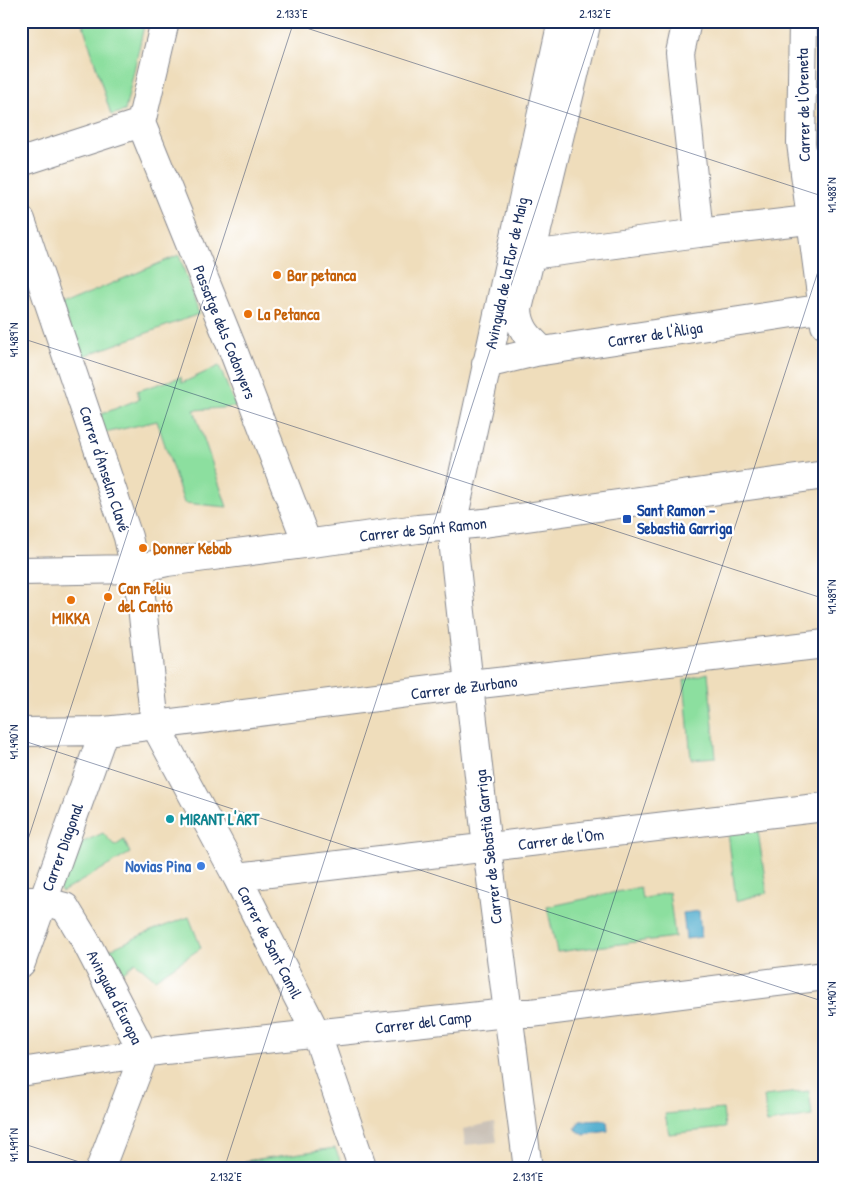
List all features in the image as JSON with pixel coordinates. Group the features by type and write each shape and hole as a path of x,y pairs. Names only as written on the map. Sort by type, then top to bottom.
{"street":[{"path":"21,162 141,123 165,21"},
{"name":"Avinguda de la Flor de Maig","path":"454,525 454,516 486,364 562,21"},
{"name":"Avinguda de la Flor de Maig","path":"543,351 525,334 519,321 518,309 587,21"},
{"path":"687,21 680,53 699,233"},
{"name":"Carrer de l'Oreneta","path":"803,21 801,143 818,219 824,314"},
{"name":"Passatge dels Codonyers","path":"141,123 233,350 307,543"},
{"path":"531,255 818,219"},
{"name":"Carrer d'Anselm Clavé","path":"21,220 128,537 141,597 155,725"},
{"name":"Carrer de l'Àliga","path":"486,364 543,351 824,314"},
{"name":"Carrer de Sant Ramon","path":"21,571 135,569 167,562 825,475"},
{"name":"Carrer de Sebastià Garriga","path":"454,525 454,549 471,685 487,848 528,1169"},
{"name":"Carrer de Zurbano","path":"21,732 104,731 471,685 825,644"},
{"name":"Carrer de Sant Camil","path":"155,725 237,877 317,1035 363,1169"},
{"name":"Carrer Diagonal","path":"21,963 32,901 104,731"},
{"name":"Carrer de l'Om","path":"237,877 825,807"},
{"name":"Avinguda d'Europa","path":"32,901 65,907 85,940 144,1054 100,1169"},
{"name":"Carrer del Camp","path":"21,1072 144,1054 507,1012 531,1013 825,976"}],"shaded area":[{"path":"494,1122 497,1142 465,1145 463,1129"}],"green space":[{"path":"82,21 145,21 125,111 111,115"},
{"path":"179,255 199,314 81,357 61,305"},
{"path":"219,366 236,407 194,410 227,507 184,503 157,421 105,433 97,416 139,399 137,391 181,377 182,383"},
{"path":"708,673 716,757 691,759 684,680"},
{"path":"758,831 767,893 736,901 728,832"},
{"path":"103,833 115,846 124,840 130,853 62,892 55,884 70,848"},
{"path":"640,887 642,899 669,892 675,937 557,952 547,907"},
{"path":"189,917 201,948 155,979 135,962 118,977 100,954 148,932"},
{"path":"809,1091 812,1116 767,1123 764,1096"},
{"path":"723,1109 725,1128 669,1134 665,1114"},
{"path":"335,1148 344,1169 247,1169 245,1161"}],"water":[{"path":"699,911 701,937 686,939 683,913"},
{"path":"607,1120 608,1131 584,1135 575,1129 580,1121"}],"place":[{"name":"Bar petanca","path":"277,275"},
{"name":"La Petanca","path":"248,314"},
{"name":"Sant Ramon - Sebastià Garriga","path":"627,519"},
{"name":"Donner Kebab","path":"143,548"},
{"name":"Can Feliu del Cantó","path":"108,597"},
{"name":"MIKKA","path":"71,600"},
{"name":"MIRANT L'ART","path":"170,819"},
{"name":"Novias Pina","path":"201,866"}]}
